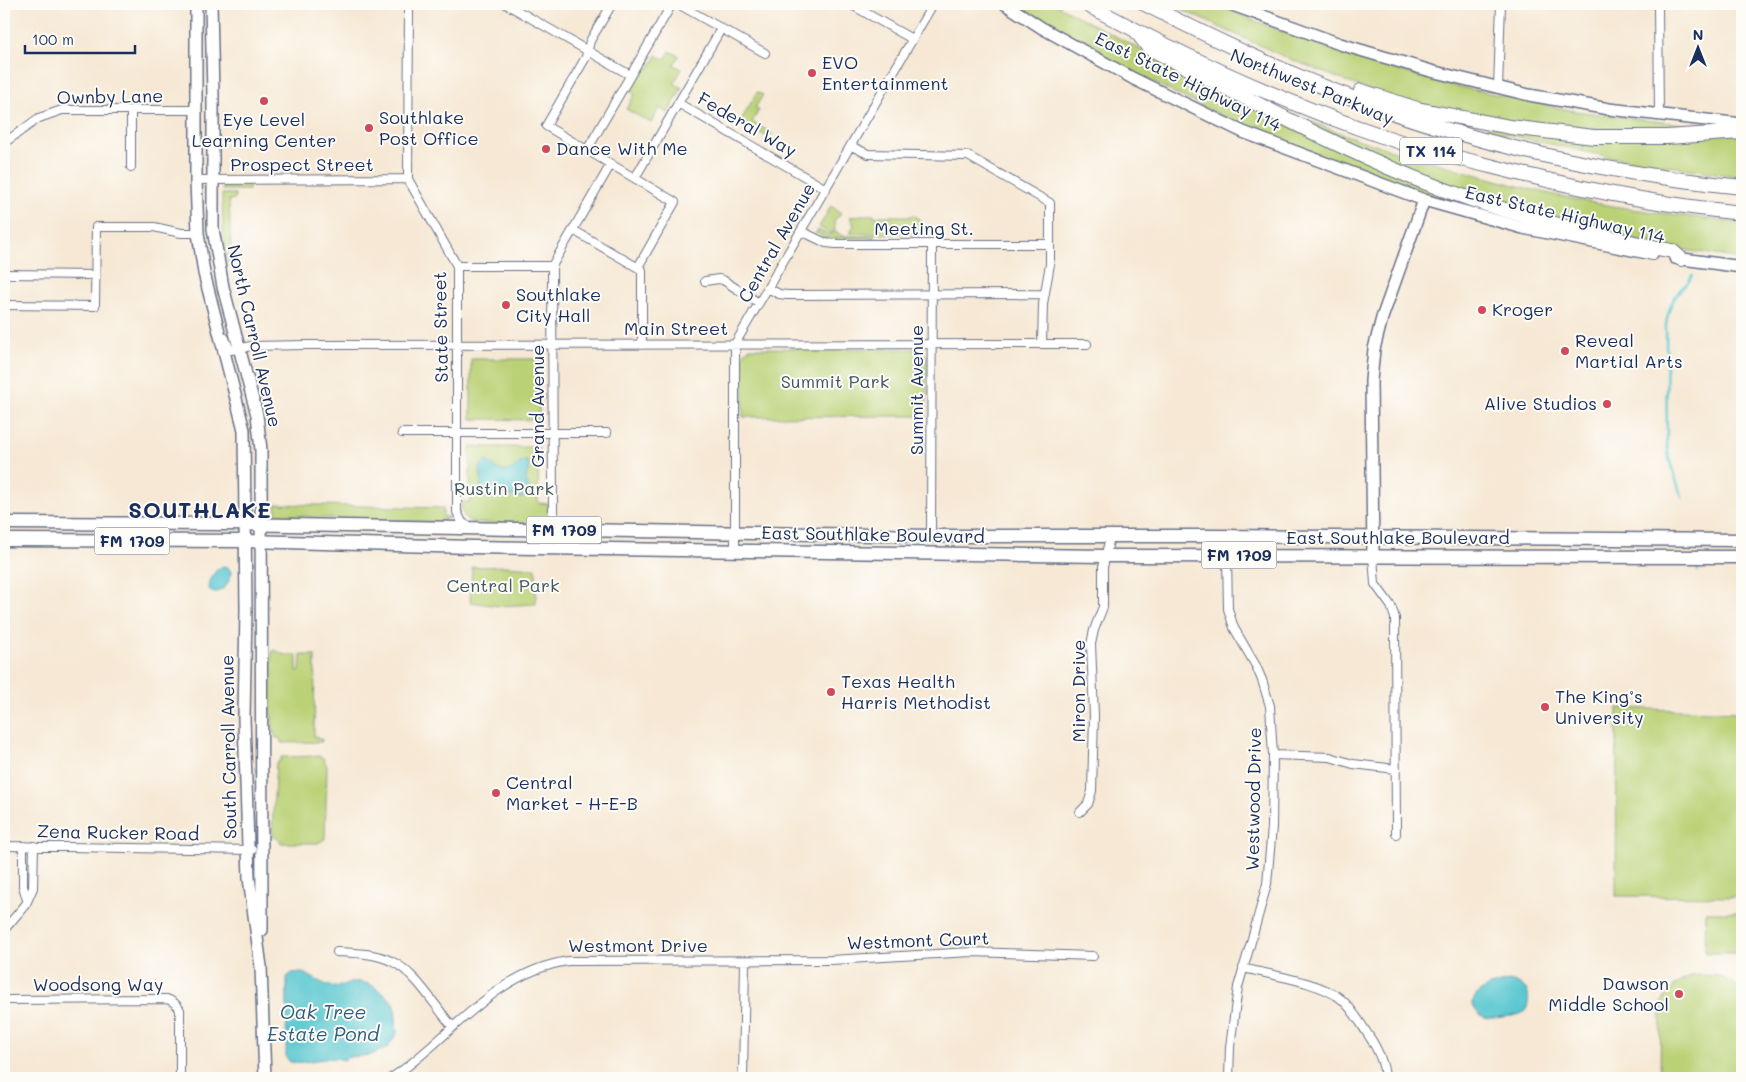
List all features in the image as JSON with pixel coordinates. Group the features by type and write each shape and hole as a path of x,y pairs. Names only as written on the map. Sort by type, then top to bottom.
{"highway":[{"name":"Northwest Parkway","path":"1086,4 1222,73 1322,114 1427,150 1590,190 1656,202 1742,213"},
{"name":"Northwest Parkway","path":"1144,4 1245,53 1298,76 1440,128 1540,155 1678,180 1742,187"},
{"path":"1137,31 1149,48 1318,134 1414,178 1528,217 1672,251 1681,260"},
{"path":"1298,76 1317,75 1417,109 1510,127 1594,137 1667,137 1742,132"}],"main road":[{"name":"North Carroll Avenue","path":"196,4 196,180 198,233 204,273 244,430 245,525"},
{"name":"North Carroll Avenue","path":"211,4 213,229 218,261 257,415 261,450 261,525"},
{"name":"East State Highway 114","path":"1005,4 1042,28 1134,79 1243,132 1424,200 1522,228 1681,260 1742,267"},
{"path":"1230,4 1340,44 1431,71 1498,88 1609,109 1742,124"},
{"path":"1373,556 1371,381 1374,349 1382,318 1424,200"},
{"name":"East Southlake Boulevard","path":"4,523 261,525 931,536 1742,540"},
{"name":"South Carroll Avenue","path":"245,525 244,704 249,878 261,967 265,1078"},
{"name":"South Carroll Avenue","path":"261,525 263,750 263,941 261,967"},
{"name":"East Southlake Boulevard","path":"4,540 245,541 1105,556 1742,557"},
{"path":"244,704 253,738 263,750"},
{"path":"245,746 256,753 259,760 262,791"}],"street":[{"name":"State Street","path":"409,4 408,179 457,266 457,512"},
{"path":"506,4 630,75"},
{"path":"612,4 590,41 588,51 546,126 676,202 638,267"},
{"path":"587,150 672,4"},
{"path":"678,4 765,53"},
{"path":"850,4 912,39"},
{"name":"Central Avenue","path":"735,344 933,4"},
{"path":"1498,88 1502,4"},
{"path":"1658,4 1659,115"},
{"path":"635,178 721,28"},
{"name":"Federal Way","path":"678,103 826,188"},
{"name":"Ownby Lane","path":"4,143 39,118 62,110 196,110"},
{"path":"131,110 131,167"},
{"path":"851,146 868,154 962,154 975,159 1050,203 1050,274 1042,316 1042,344"},
{"path":"457,266 552,266 611,164"},
{"name":"Prospect Street","path":"196,180 408,179"},
{"path":"4,305 95,306 96,227 154,226 181,233 198,233"},
{"path":"573,230 642,270 642,345"},
{"name":"Meeting St.","path":"801,231 826,243 836,244 1050,244"},
{"name":"Summit Avenue","path":"931,536 932,244"},
{"name":"Grand Avenue","path":"552,266 553,513"},
{"path":"4,274 95,275"},
{"path":"705,281 723,280 759,303"},
{"path":"768,288 779,294 787,295 1045,294"},
{"path":"219,328 230,350 239,349"},
{"path":"735,344 735,550"},
{"name":"Main Street","path":"239,349 251,346 1087,344"},
{"path":"402,433 608,433"},
{"path":"440,528 450,522 457,512 462,522 471,529"},
{"path":"538,530 547,523 553,513"},
{"path":"553,513 560,526 565,530"},
{"name":"Miron Drive","path":"1080,812 1088,804 1092,791 1094,716 1091,644 1103,607 1102,579 1110,537"},
{"name":"Westwood Drive","path":"1227,555 1228,609 1234,628 1256,666 1270,705 1273,755 1272,827 1267,884 1235,1002 1229,1078"},
{"path":"1373,556 1375,584 1391,606 1395,618 1396,834"},
{"path":"1273,755 1330,757 1353,764 1396,769"},
{"name":"Zena Rucker Road","path":"4,846 262,850"},
{"path":"23,846 23,886 27,900"},
{"path":"4,930 23,908 33,888 34,846"},
{"path":"337,952 372,955 392,961 413,977 453,1027"},
{"name":"Westmont Court","path":"745,961 831,960 971,952 1092,956"},
{"path":"743,1078 745,961"},
{"name":"Westmont Drive","path":"390,1078 410,1066 494,992 529,972 556,962 745,961"},
{"path":"1243,968 1302,983 1327,991 1340,998 1349,1006 1374,1044 1382,1060 1384,1078"},
{"name":"Woodsong Way","path":"4,1000 167,999 173,1001 180,1010 180,1078"}],"green space":[{"path":"1015,4 1055,4 1160,60 1477,206 1477,209 1416,191 1356,170 1238,123 1125,68"},
{"path":"1169,4 1213,4 1293,36 1362,60 1447,84 1574,111 1696,126 1696,130 1598,131 1523,126 1404,101 1355,85 1285,57"},
{"path":"670,51 679,56 674,65 682,69 674,83 682,88 668,113 659,108 651,123 626,109 635,94 626,89 641,65 649,69 657,55 665,60"},
{"path":"757,92 763,95 755,108 759,110 752,122 772,133 769,138 740,122"},
{"path":"1308,120 1386,148 1538,191 1573,199 1658,213 1742,223 1742,259 1665,247 1567,225 1392,165 1306,121"},
{"path":"1487,127 1742,134 1742,177 1610,157 1486,130"},
{"path":"223,184 249,184 249,190 222,190"},
{"path":"222,194 235,194 235,199 229,200 231,248 229,248 228,264 223,230"},
{"path":"831,206 841,213 834,221 835,231 830,233 819,227"},
{"path":"875,215 875,217 905,216 905,218 913,215 919,219 922,225 919,231 911,234 908,234 908,232 904,232 904,234 879,234 879,232 875,232 875,234 850,233 854,225 850,217"},
{"path":"818,230 829,235 837,232 842,236 875,236 875,240 873,238 836,238 836,240 824,238 817,233 815,234"},
{"name":"Summit Park","path":"750,348 922,349 927,357 927,416 743,417 743,358 745,352"},
{"path":"471,359 539,359 539,420 471,419"},
{"name":"Rustin Park","path":"470,447 539,447 538,503 548,504 548,513 545,521 536,524 474,523 465,517 462,512 462,502 470,502"},
{"path":"276,504 443,508 443,517 450,517 440,522 360,521 276,515"},
{"name":"Central Park","path":"506,566 536,568 536,604 499,606 470,602 472,567"},
{"path":"275,650 284,655 297,655 297,671 300,671 301,655 315,655 314,737 322,739 322,742 281,743 281,739 276,738 270,708 269,681 271,658"},
{"path":"1617,708 1742,712 1742,897 1616,896"},
{"path":"320,756 324,759 327,767 325,839 318,843 280,843 280,840 274,837 272,831 276,763 281,760 281,757"},
{"path":"1706,912 1742,912 1742,953 1705,953"},
{"path":"1691,976 1721,976 1736,986 1742,986 1742,1078 1660,1078 1661,1003 1675,985"}],"water":[{"path":"485,461 497,469 506,471 527,461 529,466 526,479 529,490 527,495 522,498 501,494 489,499 482,496 479,491 481,481 480,469"},
{"path":"223,566 228,567 231,572 229,580 219,591 211,592 209,588 211,578"},
{"name":"Oak Tree Estate Pond","path":"302,972 334,987 354,982 366,983 376,988 395,1004 397,1034 387,1048 371,1055 349,1057 344,1060 331,1058 297,1063 290,1062 286,1057 287,977 292,973"},
{"path":"1509,981 1521,985 1527,991 1529,999 1526,1011 1515,1016 1493,1018 1482,1016 1472,1005 1477,995 1486,988"}],"waterway":[{"path":"1682,498 1669,459 1667,443 1666,325 1673,300 1692,275"},
{"path":"1698,566 1698,571"}],"place":[{"name":"EVO Entertainment","path":"812,73"},
{"name":"Eye Level Learning Center","path":"264,101"},
{"name":"Southlake Post Office","path":"369,128"},
{"name":"Dance With Me","path":"546,149"},
{"name":"Southlake City Hall","path":"506,305"},
{"name":"Kroger","path":"1482,310"},
{"name":"Reveal Martial Arts","path":"1565,351"},
{"name":"Alive Studios","path":"1607,404"},
{"name":"Texas Health Harris Methodist","path":"831,692"},
{"name":"The King’s University","path":"1545,707"},
{"name":"Central Market - H-E-B","path":"496,793"},
{"name":"Dawson Middle School","path":"1679,994"}],"district":[{"name":"SOUTHLAKE","path":"200,510"}]}
